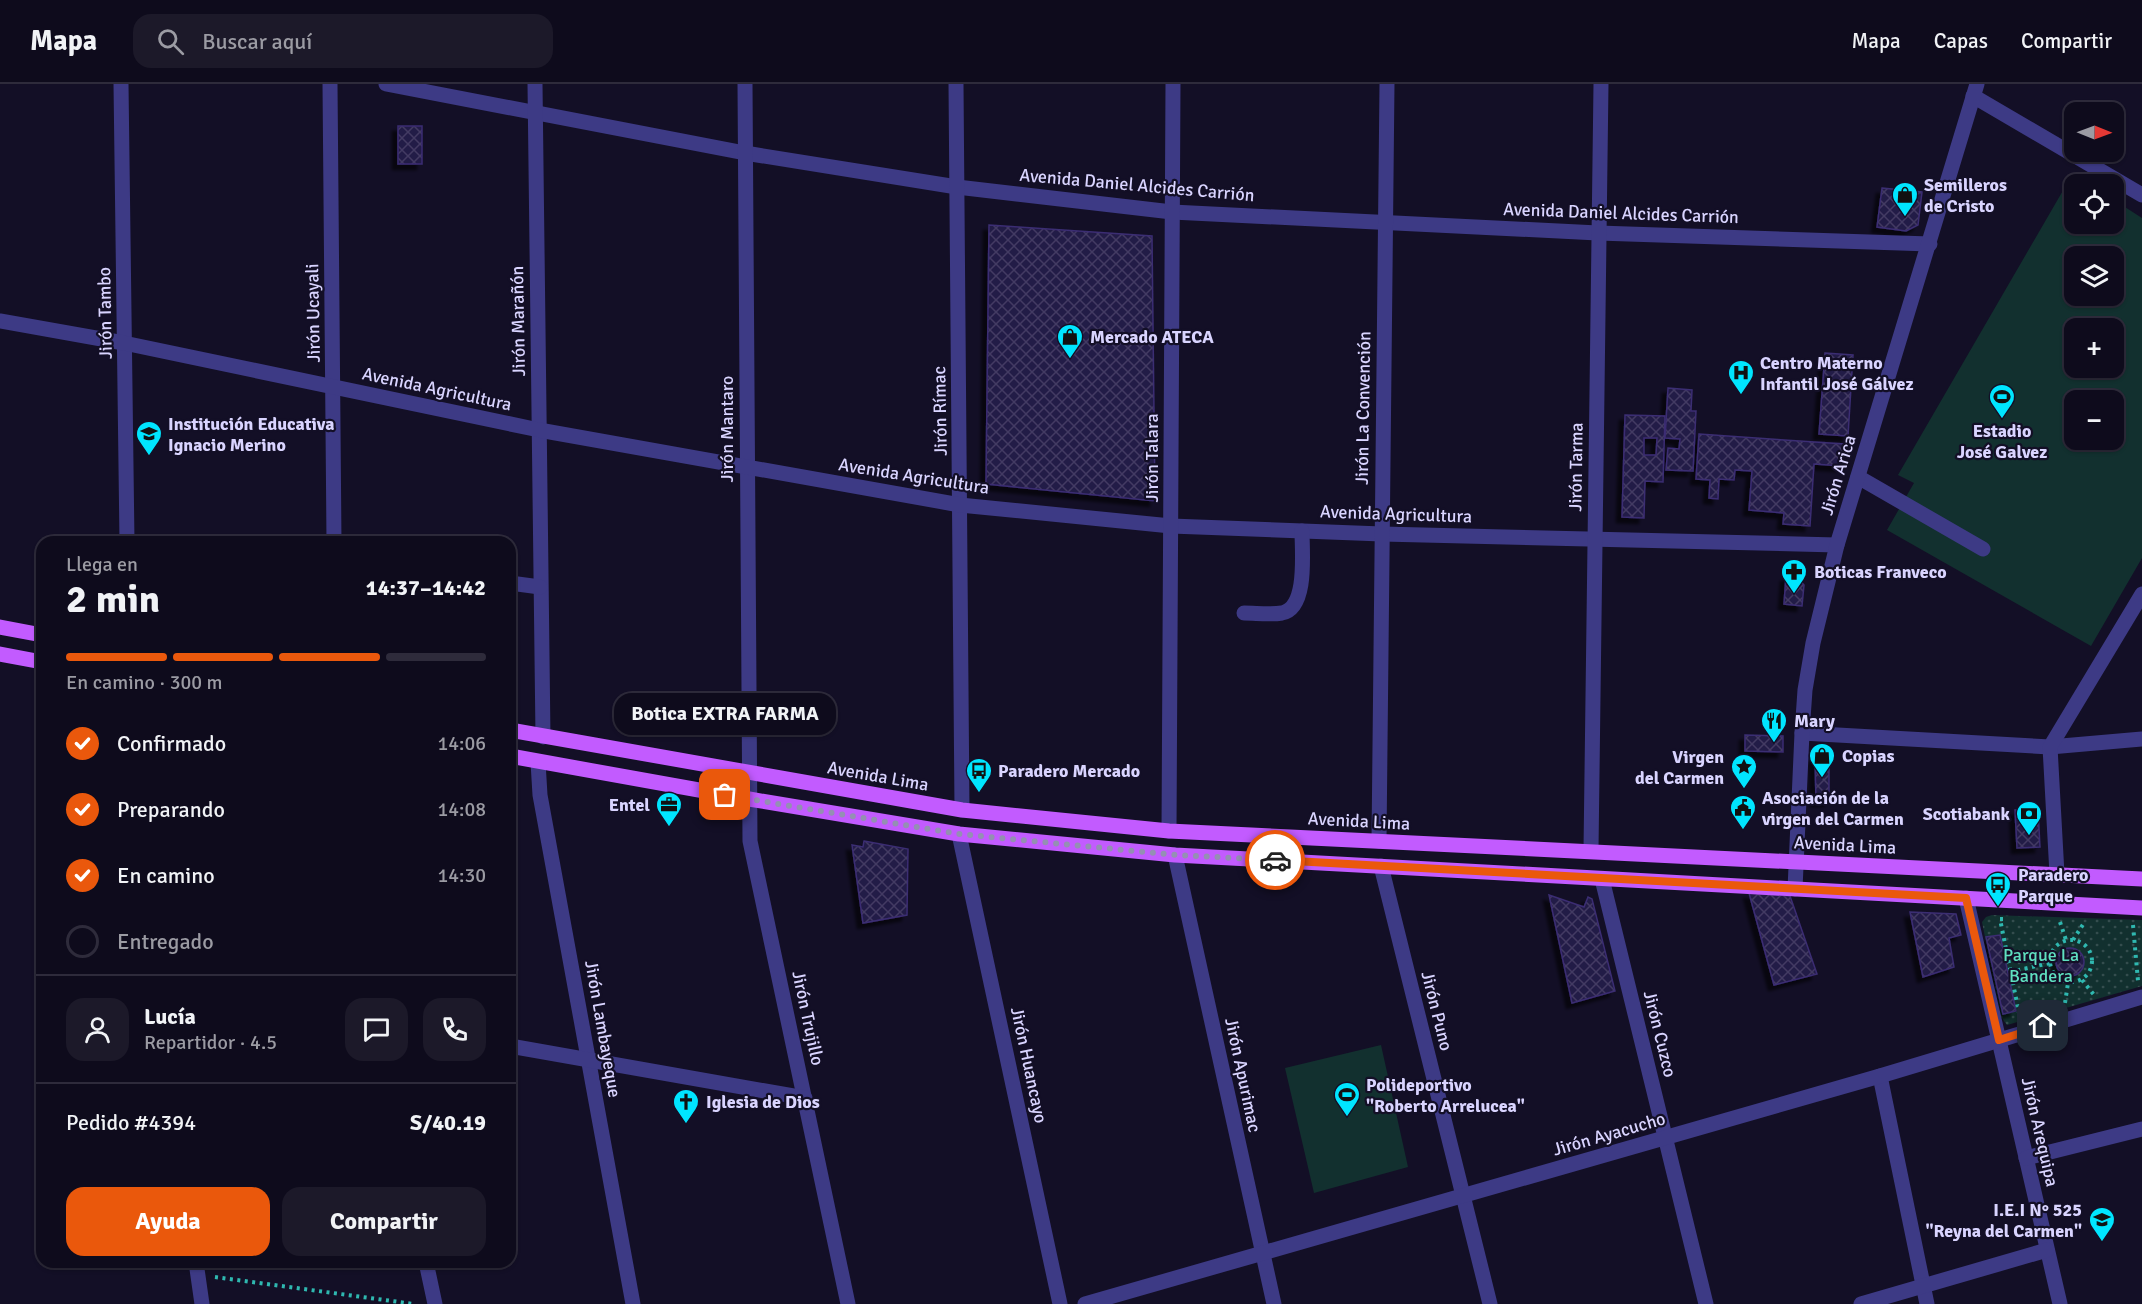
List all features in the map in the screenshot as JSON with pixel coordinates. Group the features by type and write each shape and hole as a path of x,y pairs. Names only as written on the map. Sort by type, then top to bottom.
{"main road":[{"path":"0,627 36,634"},
{"path":"0,654 36,661"},
{"name":"Avenida Lima","path":"516,731 962,810 1169,831 1592,850 2142,879"},
{"path":"516,757 959,834 1176,855 2142,908"}],"street":[{"name":"Jirón Tambo","path":"121,84 127,536"},
{"name":"Jirón Ucayali","path":"330,84 334,536"},
{"name":"Avenida Daniel Alcides Carrión","path":"386,84 745,153 957,187 1172,212 1598,233 1930,244"},
{"name":"Jirón Marañón","path":"535,84 543,737"},
{"name":"Jirón Mantaro","path":"745,84 749,773"},
{"name":"Jirón Rímac","path":"956,84 962,810"},
{"name":"Jirón Talara","path":"1169,831 1173,84"},
{"name":"Jirón La Convención","path":"1378,841 1387,84"},
{"name":"Jirón Tarma","path":"1592,850 1601,84"},
{"path":"1975,90 2142,195"},
{"name":"Jirón Arica","path":"1795,889 1802,733 1814,643 1837,545 1975,90"},
{"name":"Avenida Agricultura","path":"0,321 124,343 539,430 960,505 1171,526 1382,534 1837,545"},
{"path":"1858,477 1983,549"},
{"path":"1244,613 1283,613 1294,607 1299,596 1302,531"},
{"path":"516,584 540,587"},
{"path":"2057,874 2050,747 2142,594"},
{"path":"1802,733 2050,747 2142,739"},
{"name":"Jirón Lambayeque","path":"538,762 540,795 633,1304"},
{"name":"Jirón Trujillo","path":"749,773 750,840 848,1304"},
{"name":"Jirón Huancayo","path":"959,834 1060,1304"},
{"name":"Jirón Apurimac","path":"1176,855 1274,1304"},
{"name":"Jirón Puno","path":"1381,866 1490,1304"},
{"name":"Jirón Cuzco","path":"1602,879 1706,1304"},
{"name":"Jirón Arequipa","path":"1966,898 2060,1304"},
{"name":"Jirón Ayacucho","path":"1085,1304 1880,1076 1999,1040 2141,987"},
{"path":"516,1047 805,1098"},
{"path":"1880,1076 1928,1304"},
{"path":"2026,1158 2142,1129"},
{"path":"1861,1304 2047,1250"},
{"path":"197,1268 202,1304"},
{"path":"427,1268 435,1304"}],"path":[{"path":"2012,920 2000,919 2020,1018 2030,1015"},
{"path":"2066,940 2060,922 2068,922"},
{"path":"2076,922 2094,923"},
{"path":"2073,940 2084,923"},
{"path":"2123,925 2142,925"},
{"path":"2129,986 2141,987 2133,925"},
{"path":"2066,940 2073,940 2084,944 2092,956 2091,970 2082,980 2068,983 2055,976 2049,963 2053,949 2058,944 2066,940"},
{"path":"2010,972 2049,963"},
{"path":"2082,980 2095,996"},
{"path":"2065,1005 2068,983"},
{"path":"2085,999 2104,993"},
{"path":"2057,1007 2075,1002"},
{"path":"197,1268 414,1304"}],"green space":[{"name":"Estadio José Galvez","path":"2064,189 2064,234 2124,234 2124,206 2142,218 2142,558 2091,646 1887,530 1914,483 1898,475"},
{"name":"Parque La Bandera","path":"1992,915 2142,920 2142,986 2007,1025 2001,1017 1982,922 1986,917"},
{"name":"Polideportivo \"Roberto Arrelucea\"","path":"1381,1045 1408,1167 1314,1193 1285,1068"}],"building":[{"path":"398,126 422,126 422,164 398,164"},
{"path":"1882,188 1922,192 1918,225 1906,231 1877,227"},
{"name":"Mercado ATECA","path":"989,225 1152,236 1155,501 986,484"},
{"path":"1825,353 1853,355 1848,436 1819,434"},
{"path":"1668,388 1692,390 1691,411 1696,411 1693,471 1666,470 1668,448 1679,449 1680,439 1665,438"},
{"path":"1625,415 1665,416 1663,482 1645,481 1644,518 1622,517","holes":["1644,438 1657,438 1656,455 1644,455"]},
{"path":"1699,434 1844,444 1842,466 1814,464 1810,526 1783,524 1784,513 1749,510 1752,471 1735,470 1734,480 1719,479 1718,499 1709,498 1710,480 1696,479"},
{"name":"Boticas Franveco","path":"1786,576 1796,576 1804,585 1802,606 1784,604"},
{"path":"1745,735 1783,736 1783,752 1745,751"},
{"name":"Copias","path":"1815,757 1829,757 1829,801 1816,801"},
{"path":"2038,809 2040,847 2017,848 2015,810"},
{"path":"864,841 908,849 907,915 863,923 852,845 863,847"},
{"path":"1749,893 1790,896 1817,974 1774,985"},
{"path":"1549,895 1584,907 1588,897 1592,899 1615,991 1572,1003"},
{"path":"1910,912 1956,914 1961,935 1949,938 1954,967 1923,977"},
{"path":"2000,935 2016,1011 2003,1014 1986,937"},
{"path":"2070,948 2080,952 2084,962 2080,972 2070,976 2060,972 2056,962 2060,952"}],"way so far":[{"path":"725,795 959,834 1176,855 1275,860"}],"place":[{"name":"Semilleros de Cristo","path":"1905,218"},
{"name":"Mercado ATECA","path":"1070,360"},
{"name":"Centro Materno Infantil José Gálvez","path":"1741,396"},
{"name":"Estadio José Galvez","path":"2002,420"},
{"name":"Institución Educativa Ignacio Merino","path":"149,457"},
{"name":"Boticas Franveco","path":"1794,595"},
{"name":"Mary","path":"1774,744"},
{"name":"Copias","path":"1822,779"},
{"name":"Virgen del Carmen","path":"1744,790"},
{"name":"Paradero Mercado","path":"979,794"},
{"name":"Botica EXTRA FARMA","path":"725,795"},
{"name":"Entel","path":"669,828"},
{"name":"Asociación de la virgen del Carmen","path":"1743,831"},
{"name":"Scotiabank","path":"2029,837"},
{"name":"Paradero Parque","path":"1998,908"},
{"name":"Polideportivo \"Roberto Arrelucea\"","path":"1347,1118"},
{"name":"Iglesia de Dios","path":"686,1125"},
{"name":"I.E.I N° 525 \"Reyna del Carmen\"","path":"2102,1243"}],"route":[{"path":"1275,860 1966,898 1999,1040 2043,1026"}]}
